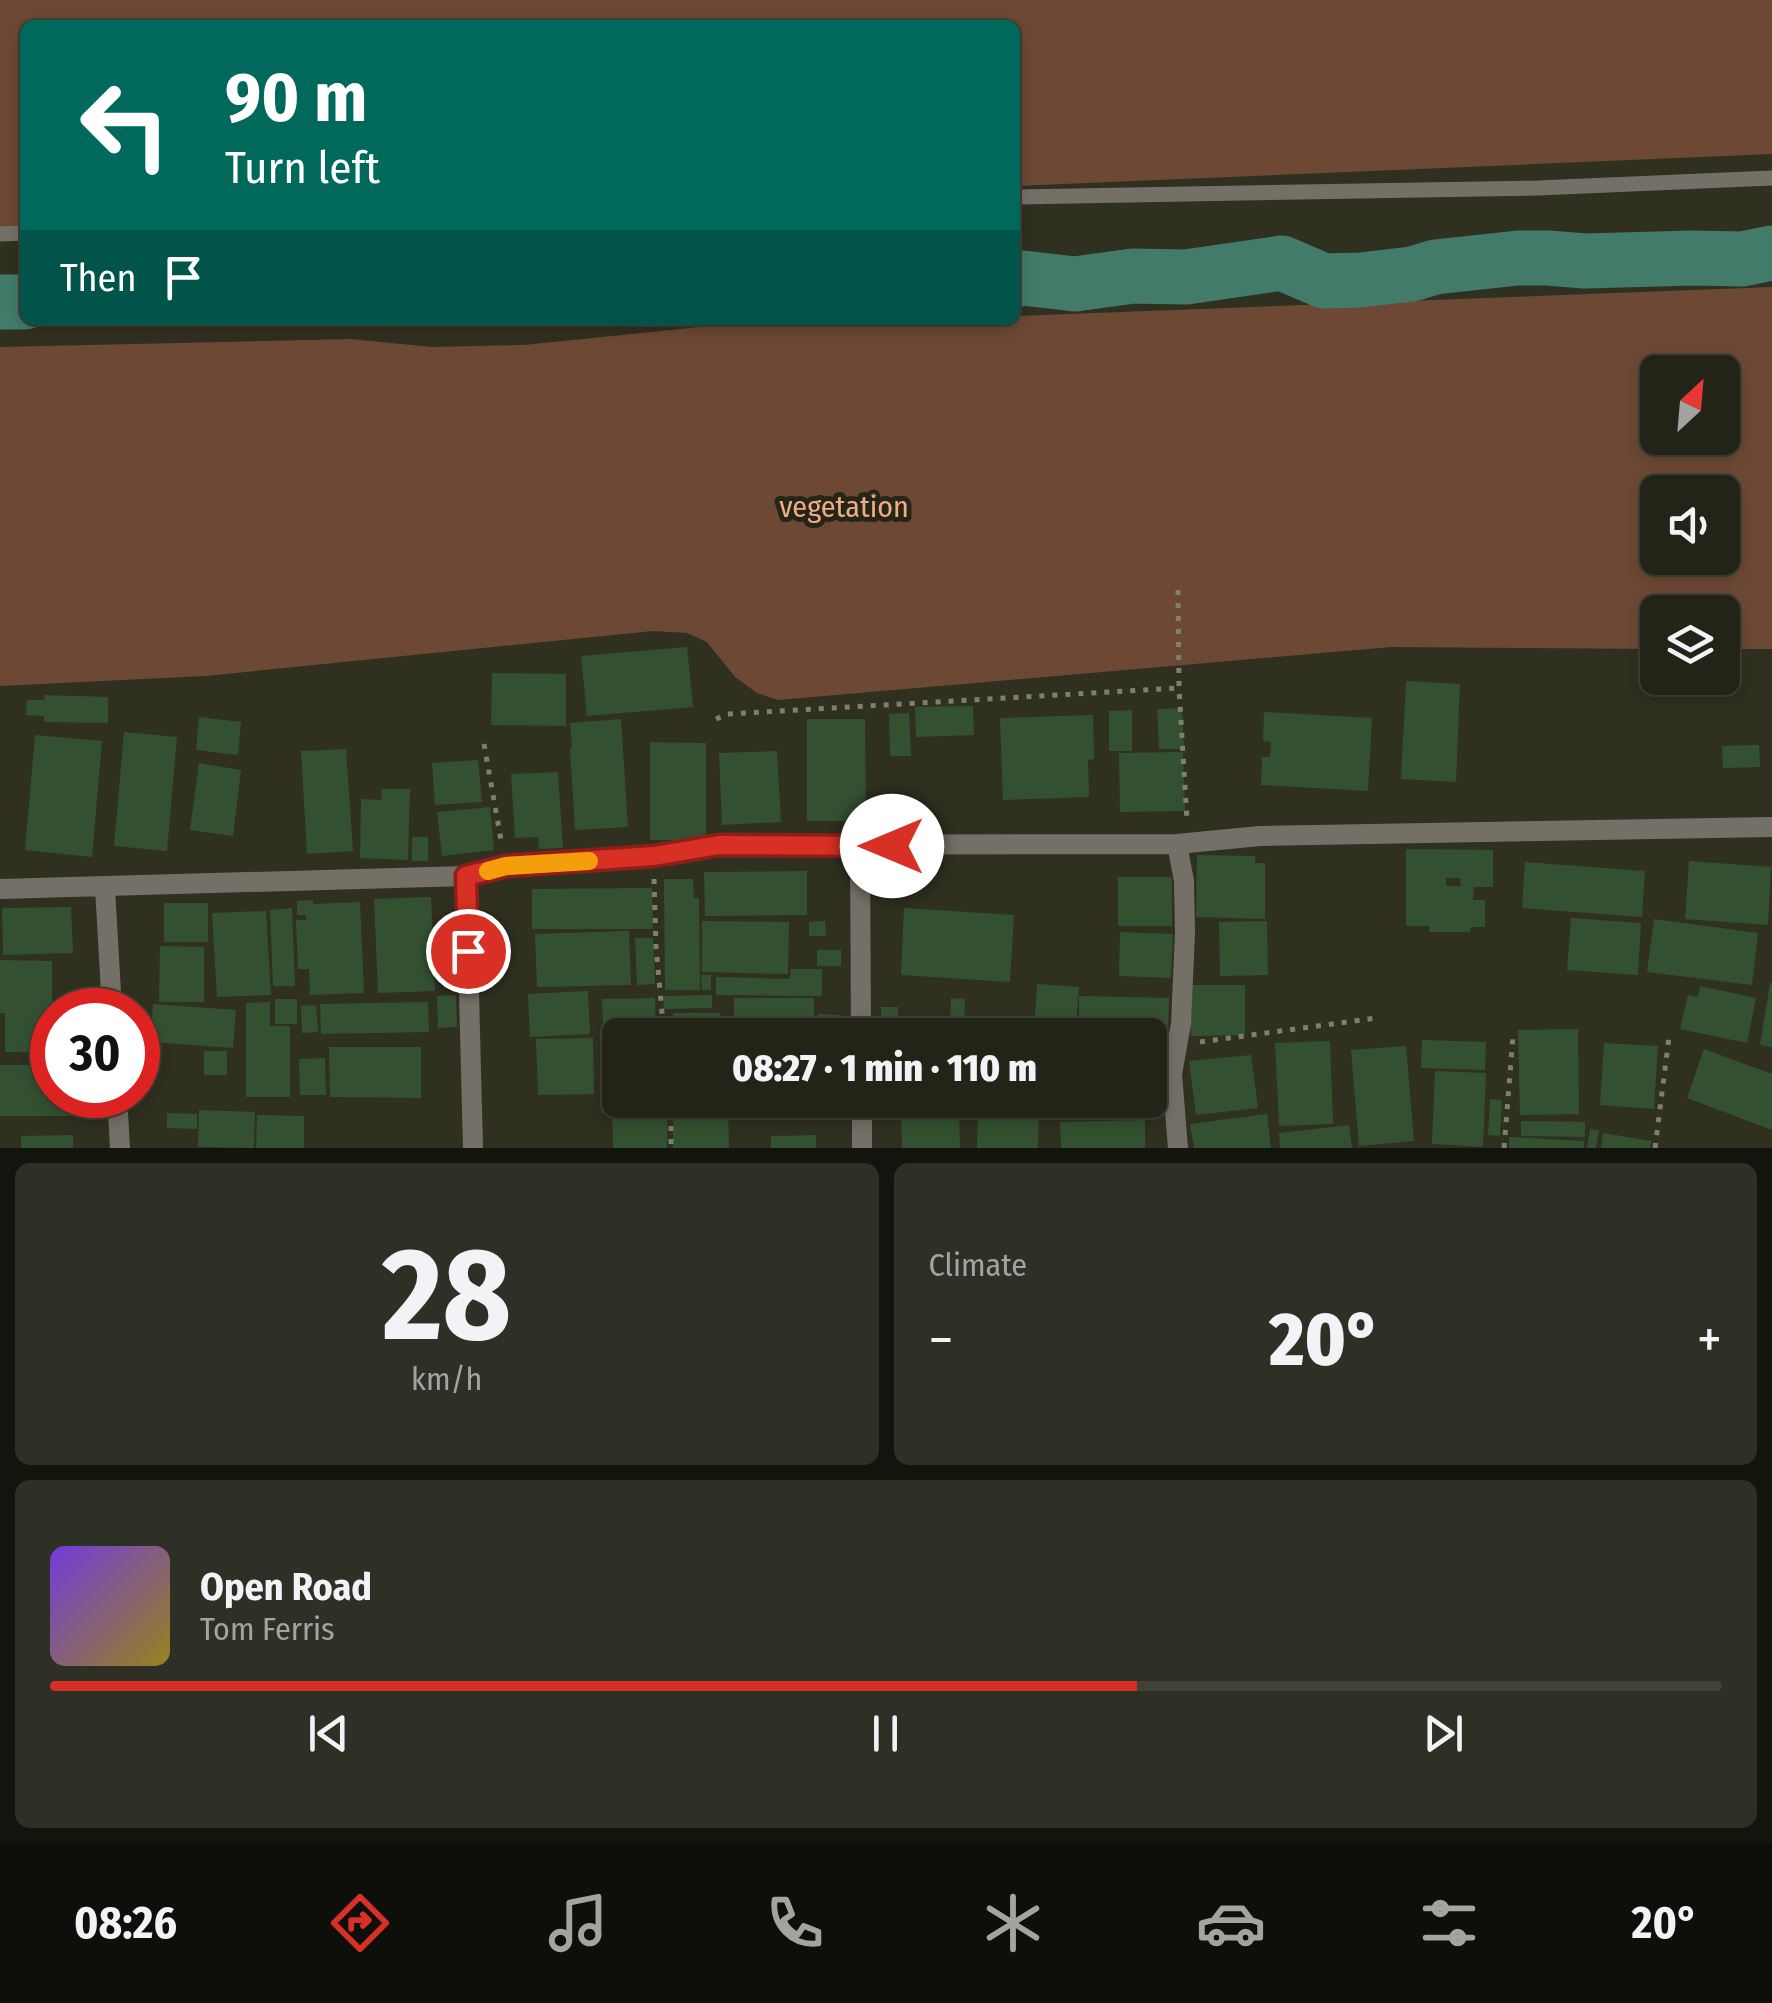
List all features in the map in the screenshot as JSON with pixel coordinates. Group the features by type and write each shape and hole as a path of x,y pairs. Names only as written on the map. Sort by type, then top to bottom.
{"street":[{"path":"0,889 466,876 506,866 654,856 719,845 1183,844 1260,836 1772,827"},
{"path":"1178,1148 1172,1074 1181,1024 1183,844"},
{"path":"860,846 861,1018"},
{"path":"466,876 474,1148"},
{"path":"105,888 111,988"},
{"path":"118,1118 120,1148"},
{"path":"862,1118 862,1148"}],"lane":[{"path":"1020,197 1519,188 1772,178"}],"path":[{"path":"1178,590 1183,844"},
{"path":"716,720 726,714 1179,688"},
{"path":"484,744 506,866"},
{"path":"654,856 662,1018"},
{"path":"1178,1044 1376,1018"},
{"path":"1504,1148 1512,1036"},
{"path":"1656,1148 1669,1037"},
{"path":"671,1118 672,1148"}],"green space":[{"path":"0,0 1772,0 1772,154 1020,186 1020,20 20,20 20,229 0,230"},
{"name":"vegetation","path":"1772,287 1772,649 1740,649 1740,595 1640,595 1640,649 1391,647 778,700 757,693 735,677 707,642 687,633 653,631 205,676 0,686 0,347 350,339 432,347 524,345 719,325 1020,325 1020,316"}],"building":[{"path":"687,647 693,707 587,716 581,656"},
{"path":"492,673 566,674 566,726 491,725"},
{"path":"1406,681 1460,684 1456,782 1401,779"},
{"path":"44,695 108,697 108,723 44,722 44,716 26,715 27,700 45,700"},
{"path":"973,706 974,735 916,737 915,707"},
{"path":"1182,708 1184,749 1159,749 1157,709"},
{"path":"1132,710 1132,751 1109,751 1109,711"},
{"path":"1264,712 1372,718 1368,791 1261,785 1262,757 1270,757 1271,742 1263,741"},
{"path":"909,713 911,756 890,756 889,714"},
{"path":"1093,715 1094,759 1088,760 1089,797 1003,800 1000,718"},
{"path":"199,717 241,722 238,755 196,750"},
{"path":"621,719 628,827 575,830 570,723"},
{"path":"807,719 865,719 866,821 807,821"},
{"path":"124,732 177,737 167,851 114,846"},
{"path":"35,735 102,741 92,857 25,850"},
{"path":"650,742 706,743 706,840 650,840"},
{"path":"1759,745 1760,767 1723,768 1722,746"},
{"path":"346,749 353,851 307,854 301,751"},
{"path":"777,751 781,822 722,825 719,753"},
{"path":"1183,752 1185,811 1120,812 1119,753"},
{"path":"478,760 482,802 435,805 432,763"},
{"path":"199,763 241,770 233,836 190,830"},
{"path":"558,772 563,848 539,849 538,837 515,838 511,774"},
{"path":"382,789 410,789 408,860 360,858 361,799 381,800"},
{"path":"490,807 494,850 442,856 437,812"},
{"path":"922,809 923,833 889,836 888,812"},
{"path":"412,837 428,837 428,861 412,861"},
{"path":"1406,849 1493,850 1493,887 1474,887 1473,900 1485,900 1485,927 1471,927 1470,932 1429,932 1429,926 1406,926","holes":["1446,878 1460,878 1461,886 1446,886"]},
{"path":"1197,855 1255,856 1255,863 1265,863 1265,919 1196,917"},
{"path":"1689,861 1771,867 1768,925 1685,919"},
{"path":"1525,862 1645,871 1642,917 1522,908"},
{"path":"807,871 807,915 705,916 704,872"},
{"path":"1118,877 1172,877 1172,926 1118,926"},
{"path":"664,879 693,879 694,898 699,898 700,990 665,990"},
{"path":"652,888 653,929 532,929 532,889"},
{"path":"431,897 435,991 378,993 374,899"},
{"path":"313,900 313,904 360,902 364,993 310,995 309,969 298,969 296,920 306,920 306,915 297,915 297,901"},
{"path":"164,903 208,903 208,942 164,942"},
{"path":"71,907 73,953 3,955 2,908"},
{"path":"292,908 295,986 273,986 270,910"},
{"path":"904,908 1014,915 1010,982 901,975"},
{"path":"266,911 271,995 217,997 212,913"},
{"path":"1571,918 1641,923 1638,975 1567,970"},
{"path":"1654,919 1758,933 1752,985 1647,972"},
{"path":"702,921 789,922 788,974 702,972"},
{"path":"825,921 826,936 809,936 809,922"},
{"path":"1267,921 1268,975 1220,976 1219,922"},
{"path":"629,931 631,985 537,987 535,934"},
{"path":"1120,932 1173,934 1171,978 1119,976"},
{"path":"635,938 653,938 655,984 637,985"},
{"path":"160,946 204,947 204,1002 160,1002"},
{"path":"817,950 841,950 841,966 817,966"},
{"path":"0,960 52,961 52,988 30,988 30,1053 5,1052 5,1013 0,1013"},
{"path":"791,969 822,969 822,996 716,995 716,977 790,979"},
{"path":"701,975 711,975 711,990 702,990"},
{"path":"1772,983 1772,1047 1760,1045"},
{"path":"1037,984 1079,987 1076,1018 1035,1018"},
{"path":"1190,985 1245,985 1245,1035 1191,1036"},
{"path":"1700,986 1756,998 1747,1043 1680,1029 1688,995 1698,997"},
{"path":"588,991 590,1034 530,1037 528,994"},
{"path":"456,995 457,1027 438,1028 437,996"},
{"path":"712,995 712,1008 664,1009 663,996"},
{"path":"1079,996 1169,998 1168,1036 1167,1018 1079,1018"},
{"path":"655,998 656,1018 603,1018 602,999"},
{"path":"734,998 814,998 814,1018 734,1018"},
{"path":"951,998 965,999 964,1018 950,1018"},
{"path":"275,999 297,999 297,1024 275,1024"},
{"path":"270,1002 270,1026 290,1026 290,1097 246,1097 246,1003"},
{"path":"428,1002 429,1032 321,1034 320,1004"},
{"path":"160,1005 236,1010 233,1048 160,1043"},
{"path":"316,1005 318,1032 302,1033 301,1006"},
{"path":"881,1007 898,1007 898,1018 881,1018"},
{"path":"673,1013 720,1013 720,1018 673,1018"},
{"path":"818,1014 840,1015 840,1018 818,1018"},
{"path":"1578,1029 1579,1114 1520,1115 1518,1030"},
{"path":"593,1038 594,1094 538,1095 536,1039"},
{"path":"1422,1040 1486,1042 1485,1070 1421,1068"},
{"path":"1330,1041 1333,1124 1279,1126 1275,1043"},
{"path":"1604,1043 1658,1046 1654,1109 1600,1105"},
{"path":"1406,1046 1414,1141 1359,1146 1351,1050"},
{"path":"329,1047 421,1047 421,1098 330,1097"},
{"path":"1704,1049 1772,1074 1772,1130 1687,1098"},
{"path":"204,1051 227,1051 227,1075 204,1075"},
{"path":"1251,1055 1258,1108 1196,1115 1189,1061"},
{"path":"325,1058 326,1095 300,1095 299,1059"},
{"path":"0,1065 30,1065 30,1116 0,1116"},
{"path":"1435,1071 1486,1073 1483,1147 1432,1144"},
{"path":"1490,1099 1502,1100 1500,1136 1488,1135"},
{"path":"199,1110 255,1112 254,1148 198,1147"},
{"path":"167,1113 197,1114 197,1129 167,1128"},
{"path":"1267,1114 1271,1148 1194,1148 1190,1124"},
{"path":"257,1115 304,1116 304,1148 256,1148"},
{"path":"612,1118 668,1118 667,1148 613,1148"},
{"path":"673,1118 728,1118 729,1148 673,1148"},
{"path":"901,1118 959,1118 960,1148 902,1148"},
{"path":"978,1118 1039,1118 1038,1148 977,1148"},
{"path":"1145,1120 1145,1148 1061,1148 1060,1122"},
{"path":"1521,1121 1585,1122 1585,1137 1521,1136"},
{"path":"1349,1125 1352,1148 1280,1148 1279,1133"},
{"path":"1590,1129 1599,1130 1596,1148 1587,1148"},
{"path":"1603,1133 1652,1141 1650,1148 1601,1148"},
{"path":"73,1135 73,1148 21,1148 21,1136"},
{"path":"816,1135 816,1148 771,1148 771,1136"},
{"path":"1509,1137 1584,1141 1584,1148 1509,1148"}],"waterway":[{"path":"1020,279 1075,284 1133,276 1186,277 1282,263 1324,281 1360,280 1518,258 1742,259 1772,253"},
{"path":"0,302 20,302"}],"slow traffic":[{"path":"488,871 506,866 589,861"}],"route":[{"path":"468,951 466,876 506,866 654,856 719,845 892,846"}]}
